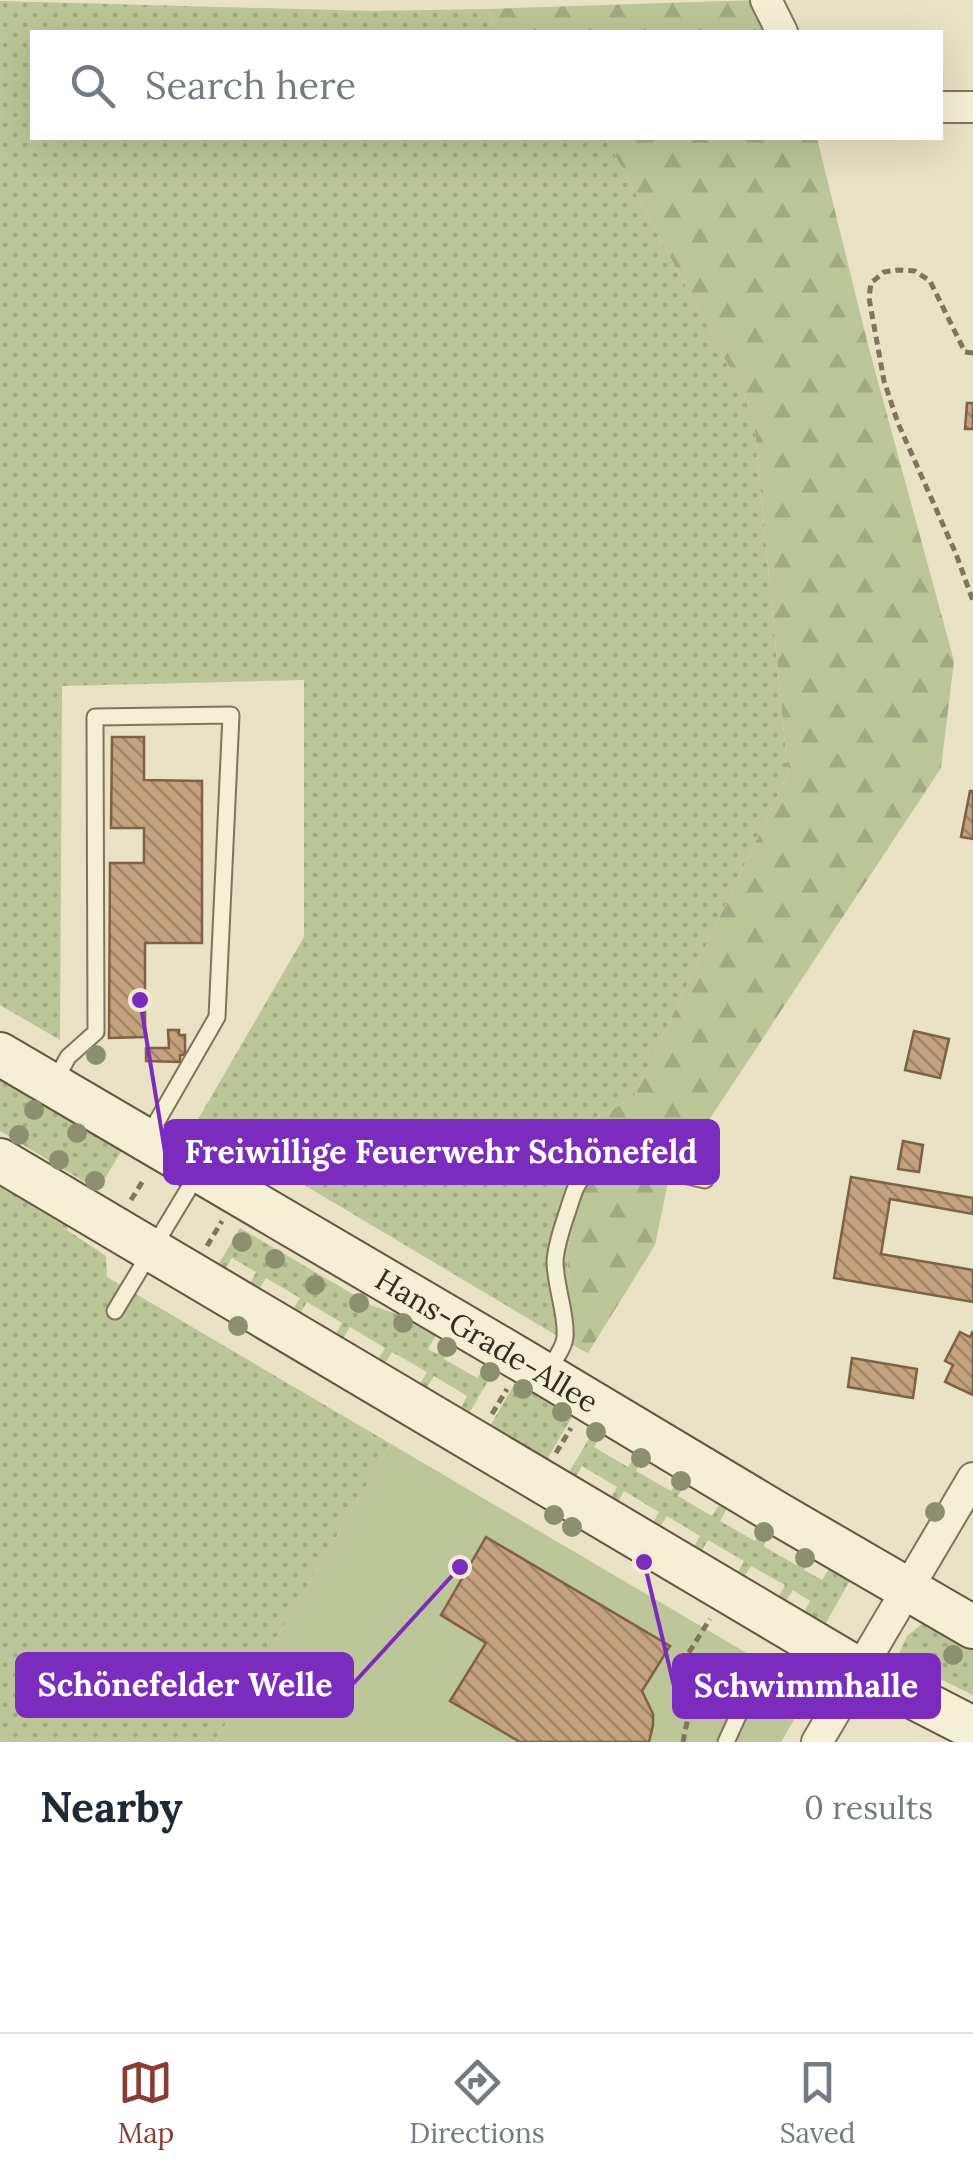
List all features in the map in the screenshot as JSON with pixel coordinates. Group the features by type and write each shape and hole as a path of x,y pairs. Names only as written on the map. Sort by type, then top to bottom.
{"street":[{"path":"766,0 781,30"},
{"path":"943,107 973,107"},
{"name":"Hans-Grade-Allee","path":"0,1054 973,1627"},
{"path":"0,1160 860,1670 973,1728"},
{"path":"818,1742 973,1478"}],"lane":[{"path":"53,1085 68,1057 96,1032 95,716 231,715 217,1017 154,1145"},
{"path":"535,1368 565,1336 555,1260 576,1186 586,1174 627,1168 666,1170 705,1180"},
{"path":"115,1311 199,1172"},
{"path":"726,1742 742,1707"}],"path":[{"path":"973,353 965,352 930,282 915,272 898,270 884,272 872,283 868,298 884,381 973,601"},
{"path":"114,1228 154,1145"},
{"path":"190,1273 238,1194"},
{"path":"476,1442 535,1368"},
{"path":"540,1480 588,1400"},
{"path":"683,1742 689,1712 686,1657 710,1619"}],"green space":[{"path":"756,0 770,30 498,30 486,9"},
{"path":"0,1 372,11 486,9 498,30 30,30 30,140 607,140 753,411 788,774 633,1098 564,1136 546,1194 578,1202 567,1255 576,1347 197,1121 304,937 304,680 62,686 60,1040 0,1005"},
{"path":"607,140 817,140 868,345 954,661 941,768 668,1182 655,1245 588,1353 576,1347 567,1255 578,1203 545,1194 564,1136 633,1098 788,774 753,411"},
{"path":"0,1071 125,1145 98,1190 0,1131"},
{"path":"0,1178 71,1220 67,1230 106,1256 107,1277 391,1444 215,1742 0,1742"},
{"path":"240,1228 373,1306 438,1331 428,1349 437,1354 448,1336 454,1340 444,1359 477,1378 489,1361 497,1366 465,1420 457,1415 467,1396 434,1376 422,1395 416,1391 427,1372 392,1352 381,1370 374,1366 385,1348 350,1327 339,1345 332,1341 342,1323 307,1302 296,1320 289,1316 300,1298 266,1278 255,1296 246,1291 256,1272 232,1258 221,1276 214,1272"},
{"path":"518,1378 575,1412 543,1466 486,1433"},
{"path":"597,1425 604,1429 594,1447 628,1467 639,1449 646,1453 636,1471 671,1491 682,1474 688,1478 678,1496 712,1516 723,1498 730,1503 720,1521 755,1541 766,1524 773,1528 763,1546 796,1565 807,1548 814,1552 804,1570 822,1580 833,1563 853,1575 822,1630 801,1618 810,1601 793,1590 782,1607 775,1603 785,1585 751,1566 741,1582 734,1579 744,1561 708,1540 698,1557 691,1553 700,1536 667,1516 656,1533 650,1529 659,1512 624,1491 614,1508 607,1504 617,1487 582,1466 572,1483 565,1479"},
{"path":"391,1444 811,1691 781,1742 215,1742"},
{"path":"924,1622 973,1645 973,1695 913,1666 905,1678 894,1665 907,1636"}],"building":[{"path":"967,403 973,403 973,429 965,429"},
{"path":"112,737 144,737 144,780 202,781 202,943 145,943 145,1037 109,1038 110,863 144,863 144,828 111,828"},
{"path":"973,791 973,839 961,837"},
{"path":"168,1030 179,1030 179,1035 185,1035 185,1055 180,1055 180,1062 146,1061 146,1048 169,1048"},
{"path":"914,1031 949,1039 940,1078 905,1070"},
{"path":"903,1141 923,1145 919,1172 898,1169"},
{"path":"851,1177 973,1198 973,1214 890,1199 881,1254 973,1270 973,1302 834,1278"},
{"path":"973,1331 973,1395 945,1382 953,1365 945,1361 960,1332 970,1337"},
{"path":"852,1358 917,1369 913,1398 848,1387"},
{"path":"486,1537 670,1646 642,1691 653,1714 649,1742 520,1742 450,1701 486,1643 441,1615"}],"place":[{"name":"Freiwillige Feuerwehr Schönefeld","path":"140,1000"},
{"name":"Schwimmhalle","path":"644,1562"},
{"name":"Schönefelder Welle","path":"460,1567"}]}
